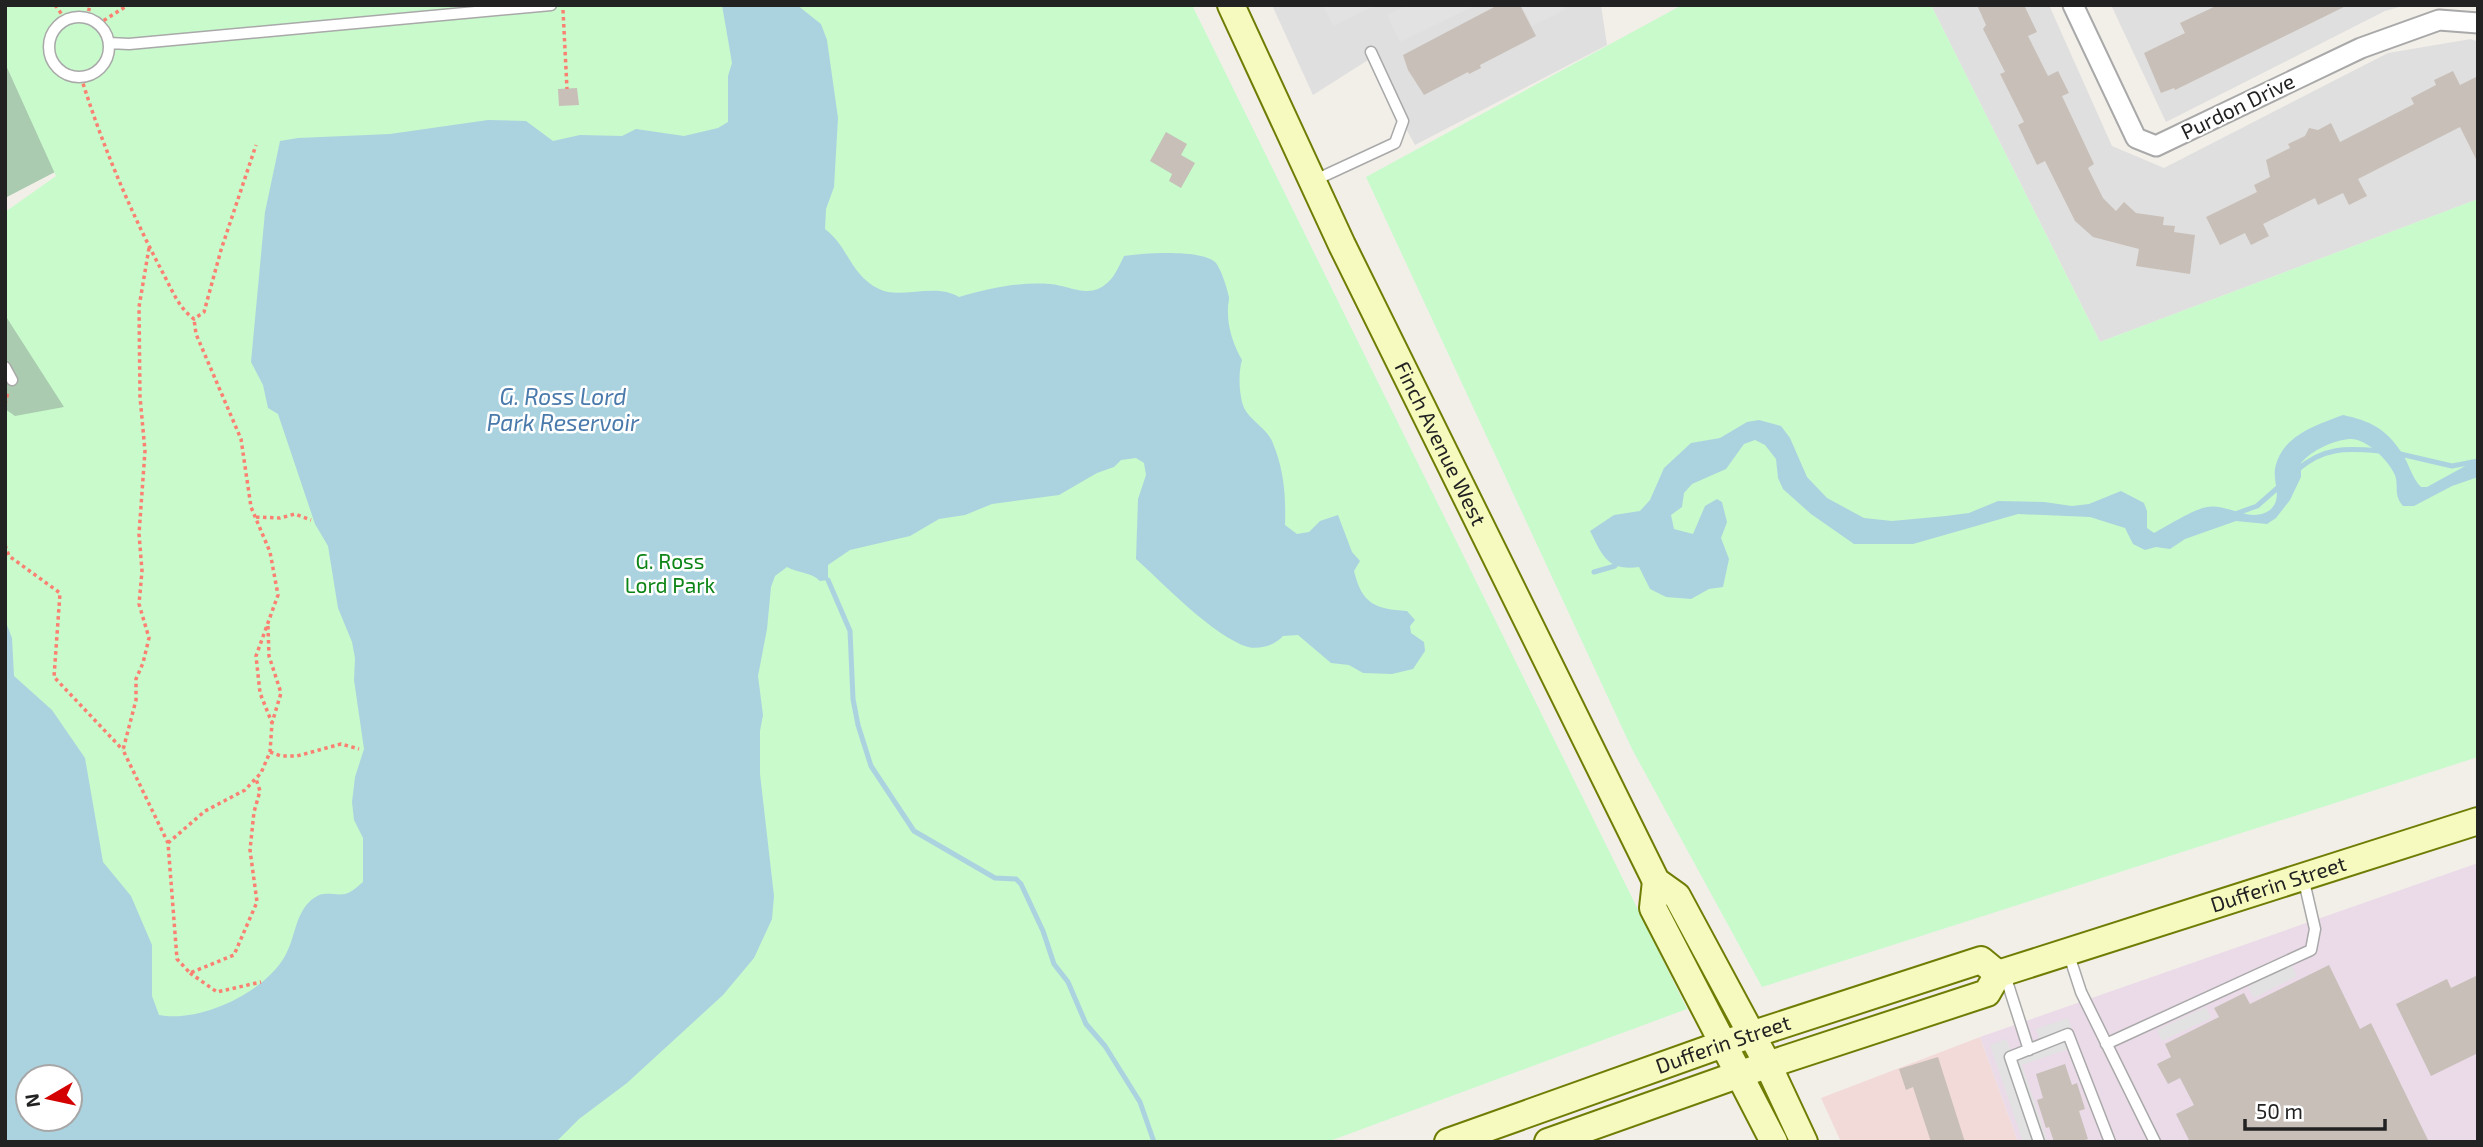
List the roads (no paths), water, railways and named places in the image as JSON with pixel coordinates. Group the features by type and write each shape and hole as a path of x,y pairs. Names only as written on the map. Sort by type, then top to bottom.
{"main road":[{"name":"Finch Avenue West","path":"1231,5 1313,181 1656,881 1677,896 1768,1065 1804,1142"},
{"name":"Dufferin Street","path":"1548,1142 1740,1074 1987,993 2001,973 2478,821"},
{"name":"Finch Avenue West","path":"1656,881 1653,908 1774,1142"},
{"name":"Dufferin Street","path":"1448,1142 1723,1044 1980,960 2001,973"}],"street":[{"name":"Purdon Drive","path":"2073,5 2136,138 2156,146 2361,48 2439,20 2478,23"}],"lane":[{"path":"109,43 130,44 551,5"},
{"path":"76,17 87,18 102,27 109,43 106,62 99,70 81,78 62,72 50,55 52,34 66,20 76,17"},
{"path":"1313,181 1395,143 1403,121 1371,52"},
{"path":"5,367 12,380"},
{"path":"2106,1044 2311,950 2315,929 2303,876"},
{"path":"2067,952 2081,992 2154,1142"},
{"path":"2001,973 2029,1050"},
{"path":"2039,1142 2010,1057 2068,1034 2110,1142"}],"water":[{"name":"G. Ross Lord Park Reservoir","path":"722,5 797,5 821,24 827,40 838,118 834,187 826,209 825,229 839,244 855,269 879,289 897,293 939,291 959,297 993,288 1026,284 1050,284 1092,291 1111,279 1124,256 1185,254 1197,255 1215,262 1227,289 1230,328 1242,360 1240,384 1244,408 1272,441 1282,472 1285,525 1297,534 1309,532 1320,521 1338,515 1352,552 1360,561 1354,571 1366,598 1386,609 1407,611 1415,620 1410,626 1411,633 1424,642 1425,651 1413,669 1392,674 1363,673 1349,665 1331,663 1298,635 1283,636 1267,646 1253,648 1220,633 1136,559 1138,499 1146,475 1144,463 1136,458 1121,460 1114,467 1097,473 1059,495 992,504 965,515 939,519 910,536 850,550 828,565 828,580 820,581 787,567 775,576 771,587 767,629 758,676 763,715 760,731 760,774 774,896 772,919 754,958 723,995 627,1083 579,1119 556,1142 5,1142 5,620 12,638 14,676 52,710 85,758 103,862 131,896 152,945 152,996 159,1015 175,1016 211,1010 247,993 262,982 285,956 299,917 308,903 322,894 347,893 363,882 363,838 354,820 352,802 355,777 364,749 354,680 355,658 352,642 338,608 328,546 315,524 278,414 268,408 263,385 251,362 265,212 280,141 390,134 488,120 526,121 553,141 580,135 622,136 636,129 684,136 718,128 728,122 728,76 732,63"},
{"path":"2343,415 2370,423 2384,432 2402,453 2421,487 2427,487 2478,459 2478,477 2452,486 2414,506 2403,506 2397,494 2395,475 2388,463 2363,442 2349,439 2323,447 2301,463 2301,477 2290,500 2276,518 2267,524 2236,521 2185,539 2170,549 2156,547 2145,550 2133,544 2125,528 2090,517 2018,514 1913,544 1854,544 1811,514 1783,489 1778,478 1776,459 1765,445 1755,440 1744,444 1726,469 1692,484 1684,493 1682,507 1671,515 1674,529 1693,534 1705,506 1717,499 1722,502 1727,522 1721,538 1729,559 1723,587 1709,589 1691,599 1666,597 1650,589 1639,567 1620,567 1607,560 1590,531 1614,515 1640,511 1650,500 1664,468 1691,443 1720,438 1747,422 1759,420 1781,426 1790,438 1807,477 1827,498 1864,518 1892,521 1946,516 1969,513 1998,501 2044,502 2072,506 2089,504 2121,491 2144,503 2147,528 2154,533 2207,507 2255,515 2270,510 2277,496 2275,469 2284,448 2301,433"}],"waterway":[{"path":"2297,470 2326,453 2356,449 2379,451"},
{"path":"2396,453 2452,466 2478,461"},
{"path":"2235,514 2257,506 2282,484"},
{"path":"1594,572 1615,566 1617,560"},
{"path":"828,580 850,631 853,699 871,766 914,831 995,878 1016,879 1021,884 1043,931 1054,964 1068,982 1086,1024 1105,1046 1140,1102 1154,1142"}],"park label":[{"name":"G. Ross Lord Park","path":"670,574"}]}
